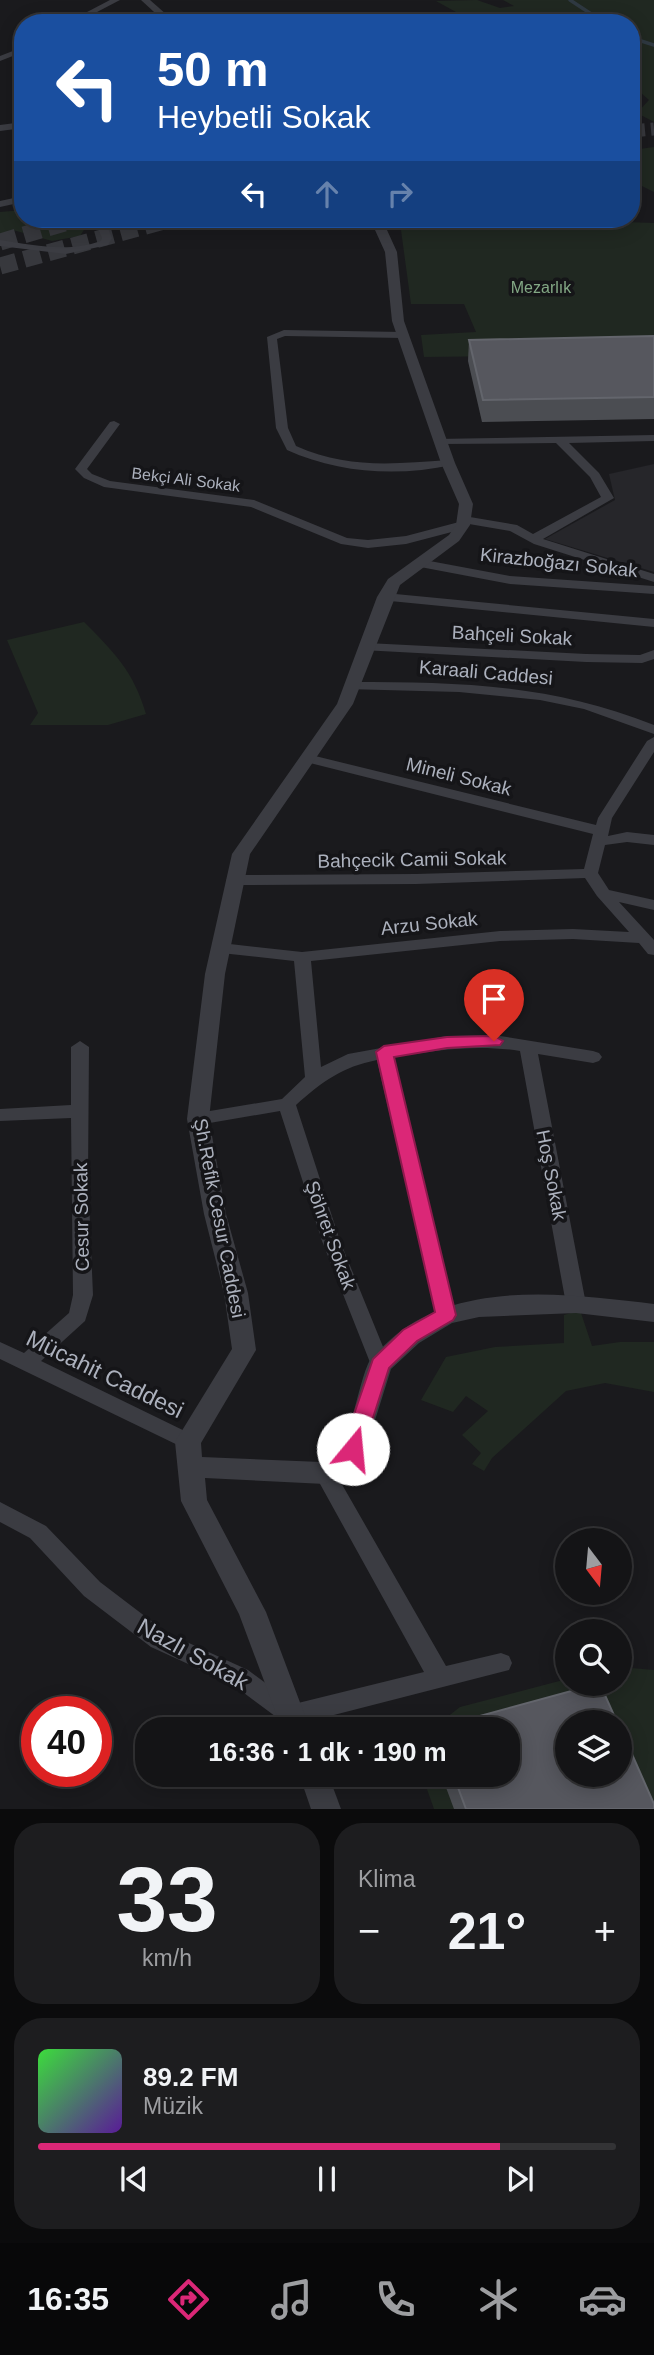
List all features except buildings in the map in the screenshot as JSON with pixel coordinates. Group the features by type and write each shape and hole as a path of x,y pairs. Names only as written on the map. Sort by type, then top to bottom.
{"street":[{"path":"88,14 117,0"},
{"path":"145,0 162,14"},
{"path":"0,243 47,251 93,248 105,243 107,238 103,228"},
{"path":"380,228 391,252 398,321 448,463 466,504 464,522 513,528 533,539 654,578"},
{"path":"403,335 284,333 272,337 282,428 291,448 334,466 356,470 448,463"},
{"name":"Bekçi Ali Sokak","path":"114,424 81,469 88,476 108,484 254,504 345,541 368,544 405,540 464,522"},
{"path":"440,441 654,438"},
{"path":"533,539 608,498 595,475 560,440"},
{"name":"Şh.Refik Cesur Caddesi","path":"188,1442 244,1350 236,1293 215,1214 198,1119 221,948 241,853 345,704 385,597 394,582 454,538 464,522"},
{"name":"Kirazboğazı Sokak","path":"419,563 510,580 654,590"},
{"name":"Bahçeli Sokak","path":"385,597 654,622"},
{"name":"Bahçeli Sokak","path":"367,647 586,658 642,659 654,654"},
{"name":"Karaali Caddesi","path":"351,686 436,686 523,692 569,701 654,730"},
{"path":"648,944 603,893 590,873 600,836 622,789 654,741"},
{"name":"Mineli Sokak","path":"307,758 600,836"},
{"path":"600,836 654,840"},
{"name":"Bahçecik Camii Sokak","path":"234,880 416,880 590,873"},
{"path":"603,893 654,905"},
{"name":"Arzu Sokak","path":"221,948 302,957 500,936 573,934 648,944"},
{"path":"302,957 314,1079"},
{"path":"198,1119 287,1104 314,1079 348,1060 447,1042 494,1041 593,1057"},
{"name":"Hoş Sokak","path":"528,1046 576,1304"},
{"name":"Cesur Sokak","path":"25,1364 78,1316 83,1295 80,1047"},
{"path":"384,1052 446,1315"},
{"name":"Şöhret Sokak","path":"287,1104 331,1241 380,1364"},
{"path":"0,1115 79,1111"},
{"path":"192,1467 325,1473 340,1464 353,1449 380,1364 410,1336 446,1315 479,1308 576,1304 654,1313"},
{"name":"Mücahit Caddesi","path":"0,1350 188,1442"},
{"path":"188,1442 194,1501 252,1612 292,1717"},
{"path":"325,1473 440,1678"},
{"name":"Nazlı Sokak","path":"0,1511 38,1532 92,1589 159,1640 240,1677 288,1717"},
{"path":"311,1717 440,1678 501,1663"},
{"path":"318,1787 326,1809"}],"shaded area":[{"path":"654,464 654,572 545,539 615,500 609,474"}],"green space":[{"path":"477,0 500,8 514,6 503,0 654,0 654,122 640,115 640,110 649,100 640,92 640,14 460,14 436,1"},
{"path":"654,147 654,192 640,185 640,149"},
{"path":"14,211 14,228 85,228 80,236 52,241 13,230 0,234 0,212"},
{"name":"Mezarlık","path":"640,223 654,223 654,354 424,357 421,335 476,332 464,304 411,304 401,230 640,228"},
{"path":"84,622 105,643 129,674 146,714 108,725 30,725 38,713 7,640"},
{"path":"580,1310 592,1346 620,1342 654,1342 654,1392 605,1383 566,1391 492,1458 484,1471 472,1464 481,1453 462,1435 488,1411 466,1396 453,1412 421,1400 446,1357 495,1347 564,1343 564,1315"},
{"path":"632,1668 654,1670 654,1809 434,1809 426,1787 520,1787 520,1717 447,1717 460,1707 555,1682 555,1696 632,1696"}],"waterway":[{"path":"570,0 591,14"},
{"path":"640,41 654,45"}],"tunnel":[{"path":"640,130 654,129"},
{"path":"0,242 47,228"},
{"path":"0,266 138,228"}],"route":[{"path":"353,1449 380,1364 410,1336 446,1315 384,1052 447,1042 494,1041"}]}
